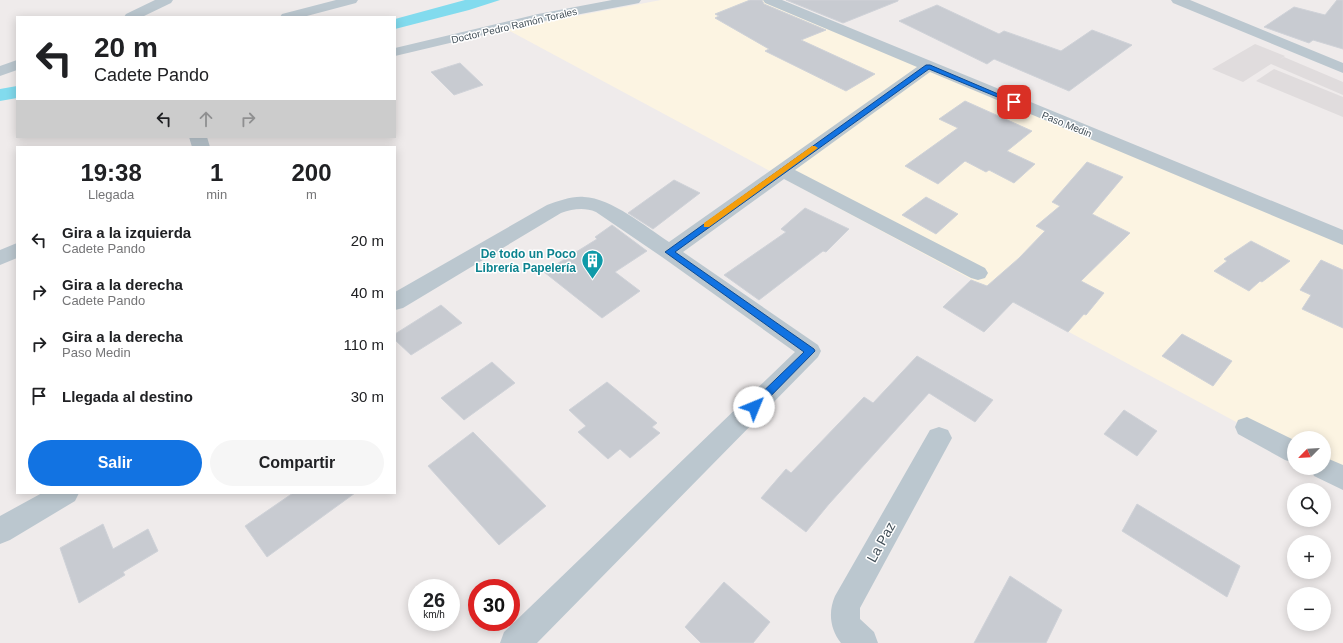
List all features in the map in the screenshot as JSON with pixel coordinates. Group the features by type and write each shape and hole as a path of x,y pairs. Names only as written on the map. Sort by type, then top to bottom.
{"street":[{"path":"135,16 151,12 166,0"},
{"path":"291,16 351,0"},
{"name":"Doctor Pedro Ramón Torales","path":"396,52 538,18 634,0"},
{"name":"Paso Medin","path":"770,0 1343,238"},
{"path":"1178,0 1198,3 1343,68"},
{"path":"0,70 16,65"},
{"path":"669,252 928,66"},
{"path":"783,171 978,273"},
{"path":"396,301 554,210 583,202 591,202 603,208 669,252 810,351 515,643"},
{"path":"0,258 16,250"},
{"path":"1247,427 1287,448"},
{"name":"La Paz","path":"863,643 846,626 844,619 845,606 939,438"},
{"path":"1331,472 1343,478"},
{"path":"0,531 64,494"}],"shaded area":[{"path":"661,0 770,0 1343,235 1343,479 1331,472 1331,431 1287,431 1287,449 506,29"},
{"path":"1255,44 1285,56 1279,60 1284,57 1343,82 1343,95 1271,64 1243,82 1212,69"},
{"path":"1274,69 1343,97 1343,117 1256,81"}],"water":[{"path":"465,0 500,0 469,10 396,29 396,19"},
{"path":"16,86 16,98 0,101 0,89"}],"building":[{"path":"750,0 762,0 764,4 826,30 801,40 875,74 846,91 765,51 769,49 715,18 719,16 715,14"},
{"path":"786,0 898,0 898,1 843,23"},
{"path":"1337,0 1343,0 1343,49 1313,40 1309,43 1264,27 1294,7 1325,15"},
{"path":"937,5 999,34 1004,31 1061,51 1092,30 1132,45 1069,91 994,59 987,64 899,21"},
{"path":"460,63 483,85 454,95 431,72"},
{"path":"965,101 1032,131 1007,151 1035,164 1014,183 989,170 986,172 965,161 938,184 905,166 958,128 939,119"},
{"path":"1087,162 1123,177 1092,214 1130,233 1081,281 1104,293 1086,315 1084,314 1068,332 1013,302 984,332 943,307 971,280 987,286 1019,258 1045,231 1036,226 1060,206 1052,202"},
{"path":"674,180 700,193 653,229 628,213"},
{"path":"926,197 958,214 936,234 902,215"},
{"path":"805,208 849,229 826,252 823,251 759,300 724,275 786,232 781,229"},
{"name":"De todo un Poco Librería Papelería","path":"612,225 647,251 615,272 640,291 602,318 544,272 597,239 595,237"},
{"path":"1251,241 1290,261 1262,282 1260,281 1249,291 1214,271 1227,261 1224,259"},
{"path":"1321,260 1343,270 1343,328 1302,309 1311,295 1300,290"},
{"path":"441,305 462,323 411,355 396,341 396,333"},
{"path":"1182,334 1232,361 1213,386 1162,356"},
{"path":"917,356 993,400 975,422 929,393 829,504 806,532 761,498 786,469 791,473 864,397 873,403"},
{"path":"492,362 515,383 464,420 441,398"},
{"path":"607,382 657,423 652,427 660,433 630,458 620,449 608,459 578,432 586,426 569,410"},
{"path":"1124,410 1157,431 1137,456 1104,434"},
{"path":"473,432 546,506 499,545 428,466"},
{"path":"292,494 354,494 267,557 245,526"},
{"path":"1137,504 1240,566 1227,597 1122,531"},
{"path":"103,524 113,549 148,529 158,551 123,572 125,575 79,603 60,548"},
{"path":"1010,576 1062,610 1046,643 974,643"},
{"path":"724,582 770,622 753,643 701,643 685,627"}],"slow traffic":[{"path":"707,225 815,148"}],"place":[{"name":"De todo un Poco Librería Papelería","path":"592,280"}],"route":[{"path":"754,407 810,351 669,252 928,66 1014,102"}]}
